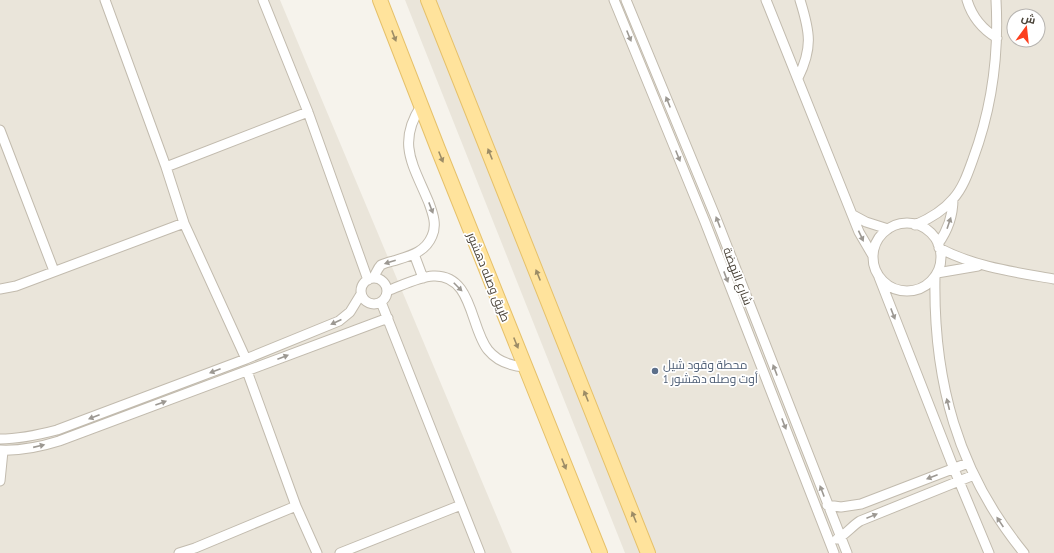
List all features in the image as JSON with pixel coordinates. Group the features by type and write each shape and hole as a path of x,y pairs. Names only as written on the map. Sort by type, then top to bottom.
{"main road":[{"name":"طريق وصله دهشور","path":"380,0 600,553"},
{"path":"428,0 648,553"}],"street":[{"path":"105,0 166,167 184,223 246,359"},
{"path":"263,0 308,112 371,279"},
{"name":"شارع النهضة","path":"614,0 705,222 834,553"},
{"name":"شارع النهضة","path":"626,0 713,211 847,553"},
{"path":"766,0 863,240 872,256 875,271 879,277 894,289 912,291 925,285 936,274 983,266"},
{"path":"798,78 805,62 809,44 805,16 800,0"},
{"path":"967,0 972,15 979,24 987,32 997,38"},
{"path":"915,225 932,217 953,199 967,175 984,124 995,72 997,38 996,0"},
{"path":"0,439 39,435 57,430 246,359 339,321 350,312 361,294 362,286 371,279 382,265 414,254 427,245 433,235 435,224 433,214 410,156 408,145 408,134 411,123 421,106"},
{"path":"166,167 308,112"},
{"path":"0,130 54,271"},
{"path":"938,246 950,223 953,199"},
{"path":"853,215 866,222 888,229"},
{"path":"0,289 16,286 184,223"},
{"path":"872,256 877,241 888,229 901,224 915,225 929,232 938,246 940,260 936,274 935,303 939,358 950,412 968,463 974,475 996,515 1024,553"},
{"path":"938,246 960,258 983,266 1054,279"},
{"path":"414,254 422,278"},
{"path":"387,290 422,278 434,276 452,281 465,294 482,341 488,350 505,363 525,367"},
{"path":"879,277 954,469 989,553"},
{"path":"361,294 362,298 369,303 377,304 381,302 386,295 387,290 382,282 371,279"},
{"path":"381,302 480,553"},
{"path":"0,481 2,451 28,449 59,441 388,318"},
{"path":"247,371 296,506 317,553"},
{"path":"827,505 841,507 861,504 968,463"},
{"path":"830,542 841,538 853,525 860,521 974,475"},
{"path":"340,553 461,505"},
{"path":"179,553 196,550 296,506"}],"shaded area":[{"path":"0,0 280,0 512,553 0,553"},
{"path":"405,0 1054,0 1054,553 625,553"}],"place":[{"name":"محطة وقود شيل أوت وصله دهشور 1","path":"655,371"}]}
